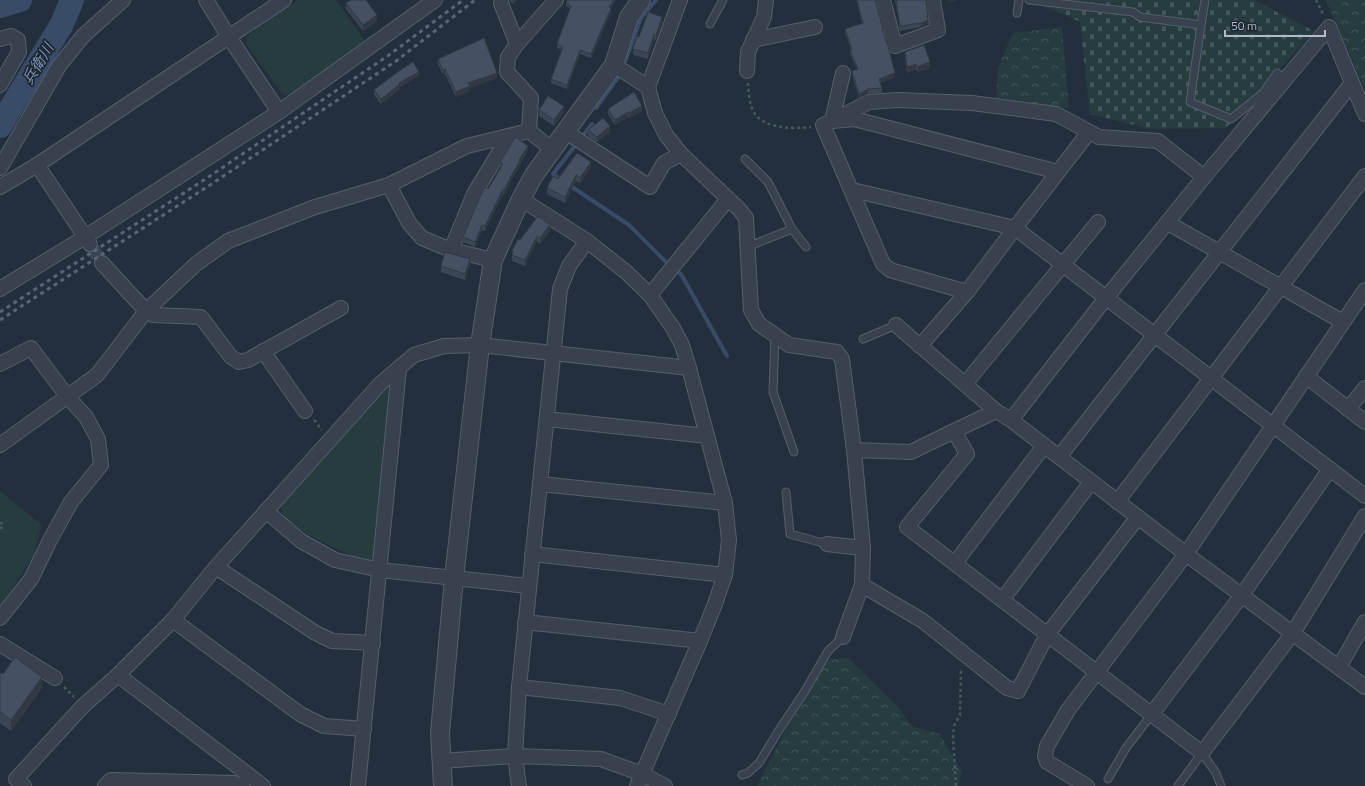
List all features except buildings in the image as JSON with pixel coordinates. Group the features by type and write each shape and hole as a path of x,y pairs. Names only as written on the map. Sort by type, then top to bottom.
{"street":[{"path":"0,168 59,66 83,36 123,0"},
{"path":"206,0 279,112"},
{"path":"0,187 37,165 284,0"},
{"path":"0,289 88,241 279,112 435,0"},
{"path":"529,131 531,98 507,72 508,57 517,44 556,0"},
{"path":"444,786 440,733 454,578 480,345 493,260 521,198 534,175 553,150 574,137 614,65 629,17 641,0"},
{"path":"680,0 648,87 655,113 666,135 681,154 728,198 746,218 751,310 759,324 789,345 836,352 842,358 854,450 863,548 862,585 842,637"},
{"path":"747,71 748,52 764,17 766,0"},
{"path":"883,0 894,46 938,30 933,0"},
{"path":"501,3 517,44"},
{"path":"753,40 815,27"},
{"path":"1011,420 1106,298 1204,177 1329,27 1365,114"},
{"path":"0,39 11,36 18,40 19,52 0,86"},
{"path":"614,65 648,87"},
{"path":"843,73 828,123 852,190 883,264 890,270 967,292"},
{"path":"1059,457 1352,83"},
{"path":"828,123 868,102 898,100 972,103 1056,114 1099,137 1158,141 1204,177"},
{"path":"828,123 854,119 1058,172"},
{"path":"0,445 97,375 146,311 196,264 228,241 315,207 389,186 467,146 529,131"},
{"path":"529,131 553,150"},
{"path":"920,346 967,292 1089,132"},
{"path":"451,250 474,194 509,136"},
{"path":"574,137 650,187 664,163 681,154"},
{"path":"37,165 88,241"},
{"path":"1118,502 1365,176"},
{"path":"389,186 409,223 422,238 451,250 493,260"},
{"path":"852,190 1015,228 1365,496"},
{"path":"521,198 587,241 625,271 650,296 673,328 682,346 689,368 725,503 729,540 725,575 700,641 640,780"},
{"path":"650,296 728,198"},
{"path":"965,384 1098,222"},
{"path":"1168,223 1343,322"},
{"path":"519,786 515,756 519,687 528,586 560,289 569,266 587,241"},
{"path":"102,263 146,311 153,315 201,317 231,357 239,362 248,360 342,308"},
{"path":"1087,786 1047,762 1045,756 1047,746 1068,710 1186,554 1365,290"},
{"path":"896,325 996,411 1011,420 1186,554 1365,687"},
{"path":"24,786 16,779 83,706 118,675 173,620 216,567 381,383 414,355 444,346 480,345 689,368"},
{"path":"0,364 31,348 67,396 86,417 98,439 101,465 71,502 31,578 0,618"},
{"path":"263,352 305,411"},
{"path":"358,786 400,368"},
{"path":"1306,376 1365,422"},
{"path":"1348,409 1365,388"},
{"path":"854,450 911,452 996,411"},
{"path":"547,419 707,436"},
{"path":"954,431 967,454 907,526 1202,753 1293,633 1365,516"},
{"path":"955,564 1044,446"},
{"path":"1152,715 1242,595 1330,469"},
{"path":"1002,600 1092,482"},
{"path":"540,484 725,503"},
{"path":"266,512 301,541 335,560 380,570 528,586"},
{"path":"862,585 923,621 1007,688 1018,691 1047,635 1138,517"},
{"path":"827,544 863,548"},
{"path":"532,554 725,575"},
{"path":"216,567 314,632 332,641 373,642"},
{"path":"173,620 300,714 324,726 364,729"},
{"path":"525,622 700,641"},
{"path":"1339,667 1365,622"},
{"path":"0,644 55,678"},
{"path":"118,675 262,786"},
{"path":"519,687 620,698 669,714"},
{"path":"441,761 515,756 601,759 640,780 665,786"},
{"path":"105,786 111,780 234,784 242,786"}],"lane":[{"path":"710,24 723,0"},
{"path":"1017,13 1019,0"},
{"path":"1029,0 1133,12 1140,17 1201,25"},
{"path":"1205,0 1190,102 1231,119 1263,93 1277,74 1285,80"},
{"path":"745,159 768,182 792,229 806,247"},
{"path":"748,247 792,229"},
{"path":"863,339 896,325"},
{"path":"775,334 773,392 794,452"},
{"path":"786,492 790,534 827,544"},
{"path":"742,775 748,773 759,763 778,730 806,691 828,651 842,637"},
{"path":"1108,779 1126,748 1152,715"},
{"path":"1178,786 1202,753 1216,773 1221,786"}],"path":[{"path":"1316,0 1329,27"},
{"path":"747,71 750,101 755,114 763,121 776,126 789,128 828,123"},
{"path":"305,411 331,439"},
{"path":"0,523 3,524 0,531"},
{"path":"956,786 953,738 954,726 960,715 962,652"},
{"path":"55,678 83,706"}],"green space":[{"path":"298,0 336,0 367,44 290,96 283,95 246,44 249,34"},
{"path":"1031,0 1254,0 1314,31 1226,128 1150,129 1090,114 1080,22"},
{"path":"1326,0 1365,0 1365,89"},
{"path":"1062,27 1069,108 996,101 998,68 1013,33"},
{"path":"383,388 394,389 376,560 355,556 341,551 312,537 290,521 282,513 281,505"},
{"path":"0,491 42,525 33,557 0,606"},
{"path":"848,658 897,706 912,726 940,734 962,772 958,786 757,786 787,727 828,659"}],"waterway":[{"path":"0,6 20,0"},
{"name":"兵衛川","path":"0,126 62,24 72,0"},
{"path":"624,64 641,18 656,0"},
{"path":"596,108 619,76"},
{"path":"563,181 553,174 592,124"},
{"path":"569,185 629,225 665,261 681,274 727,356"}],"tunnel":[{"path":"90,245 102,263"}],"railway":[{"path":"0,312 207,178 389,55 463,0"},
{"path":"0,320 210,185 396,61 475,0"}]}
